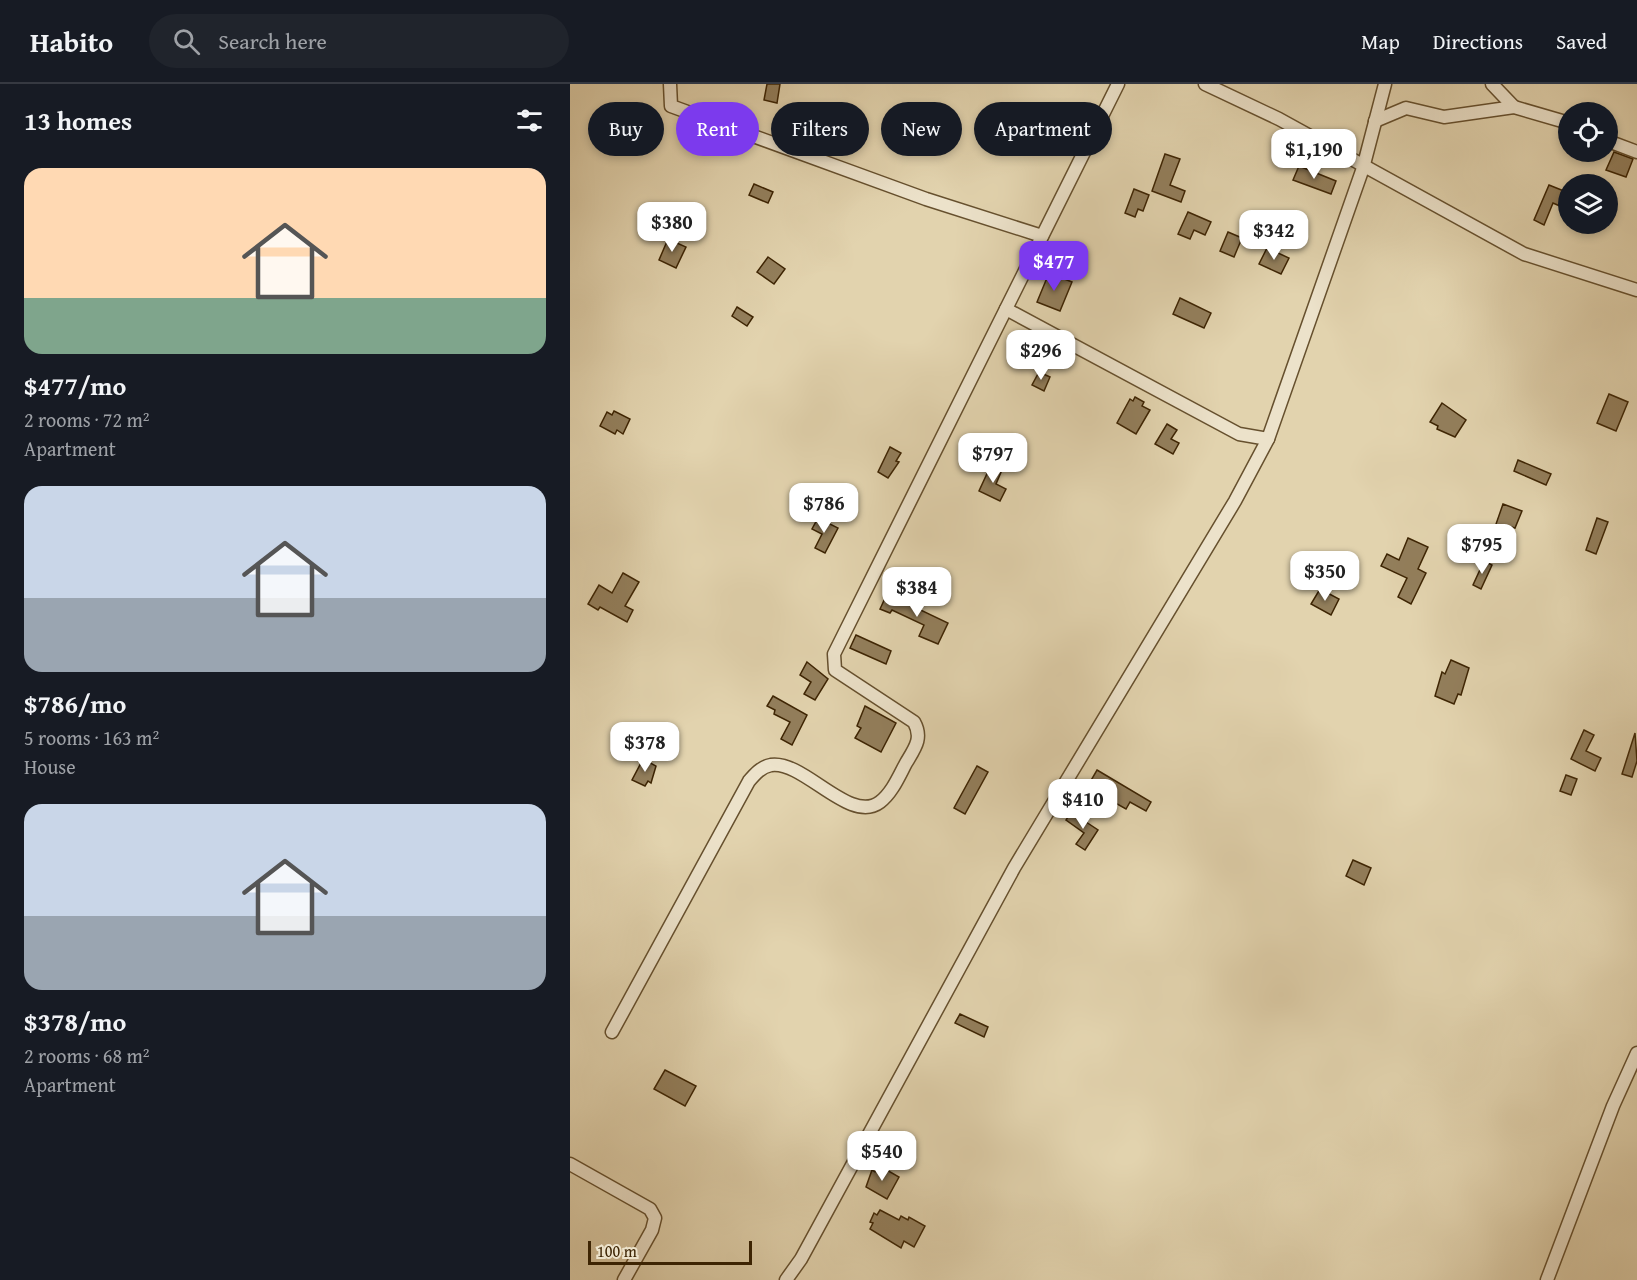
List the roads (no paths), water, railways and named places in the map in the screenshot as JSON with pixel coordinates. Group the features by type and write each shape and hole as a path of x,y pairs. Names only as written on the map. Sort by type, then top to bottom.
{"street":[{"path":"670,84 671,106 926,199 1042,236"},
{"path":"612,1032 749,781 759,770 771,765 784,765 851,804 865,808 880,802 918,743 920,732 914,722 835,670 834,654 1118,84"},
{"path":"1205,84 1278,119 1363,168 1524,254 1637,290"},
{"path":"786,1280 801,1259 1014,868 1235,501 1268,439 1363,168 1385,84"},
{"path":"1492,84 1514,107"},
{"path":"1375,121 1406,108 1444,117 1514,107 1558,120"},
{"path":"1618,145 1637,152"},
{"path":"1006,309 1239,434 1268,439"},
{"path":"1546,1280 1613,1106 1637,1053"},
{"path":"570,1164 650,1209 655,1218 652,1230 624,1280"}]}
